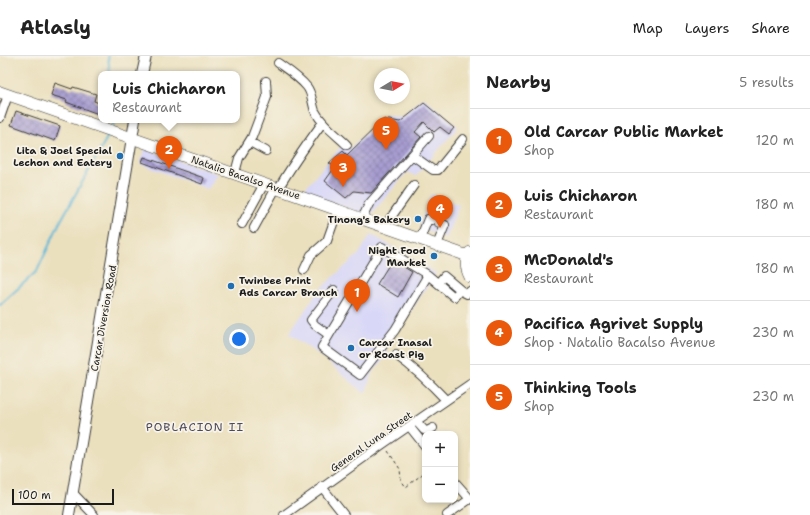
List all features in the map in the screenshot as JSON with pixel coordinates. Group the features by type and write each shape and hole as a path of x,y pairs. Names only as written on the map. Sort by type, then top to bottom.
{"highway":[{"name":"Natalio Bacalso Avenue","path":"4,94 384,227 469,254"},
{"path":"469,254 466,261 466,268 470,277"}],"main road":[{"path":"143,71 146,56"},
{"name":"Carcar Diversion Road","path":"69,515 135,123"}],"street":[{"path":"278,63 308,88 315,111 323,122 348,145"},
{"path":"235,174 239,158 250,142 267,97 266,81"},
{"path":"0,118 4,94"},
{"path":"254,228 293,164 323,122"},
{"path":"362,219 369,204 429,136"},
{"path":"412,155 433,170 438,170 462,139"},
{"path":"250,142 266,151"},
{"path":"242,224 264,184"},
{"path":"384,227 414,185"},
{"path":"304,270 312,254 327,241 338,210"},
{"path":"420,239 428,219 445,225 437,245"},
{"path":"428,275 395,330 360,375 322,347 382,247 428,275 454,297 460,290"},
{"path":"438,283 444,276 463,292 467,294 470,291"},
{"path":"329,335 315,325 311,320 334,290"},
{"path":"396,354 412,367 446,400"},
{"name":"General Luna Street","path":"284,515 470,384"},
{"path":"416,421 424,430 427,431 433,428"},
{"path":"409,426 422,442"},
{"path":"447,515 470,499 458,485"},
{"path":"322,487 344,515"},
{"path":"73,493 94,515"}],"path":[{"path":"383,444 400,469 401,480 406,487 422,474"}],"shaded area":[{"path":"424,98 458,127 416,176 407,172 370,216 311,196 303,191 343,144 349,149 386,114 401,117"},
{"path":"145,149 218,174 208,189 140,164"},
{"path":"431,194 459,205 446,238 419,227"},
{"path":"371,234 436,273 385,350 389,353 372,373 366,392 364,393 322,357 289,334 318,291 359,254"}],"building":[{"path":"55,83 72,89 73,87 96,94 94,101 98,103 98,114 66,102 67,100 51,95"},
{"path":"424,103 454,128 449,134 440,127 434,132 424,122 415,132 421,137 371,193 354,191 346,198 325,181 335,167 329,163 343,151 347,155 384,119 400,122"},
{"path":"16,111 60,126 55,141 11,125"},
{"path":"144,157 204,178 202,184 142,162"},
{"path":"436,209 443,212 441,218 437,218 434,215"},
{"path":"392,260 412,272 398,297 377,284"}],"waterway":[{"path":"108,56 110,71"},
{"path":"113,127 114,123"},
{"path":"0,305 37,271 59,224 109,134"}],"place":[{"name":"Thinking Tools","path":"386,150"},
{"name":"Lita & Joel Special Lechon and Eatery","path":"120,156"},
{"name":"Luis Chicharon","path":"169,169"},
{"name":"McDonald's","path":"343,187"},
{"name":"Tinong's Bakery","path":"418,219"},
{"name":"Pacifica Agrivet Supply","path":"440,228"},
{"name":"Night Food Market","path":"434,256"},
{"name":"Twinbee Print Ads Carcar Branch","path":"231,286"},
{"name":"Old Carcar Public Market","path":"357,312"},
{"name":"Carcar Inasal or Roast Pig","path":"351,348"}],"district":[{"name":"POBLACION II","path":"195,427"}]}
